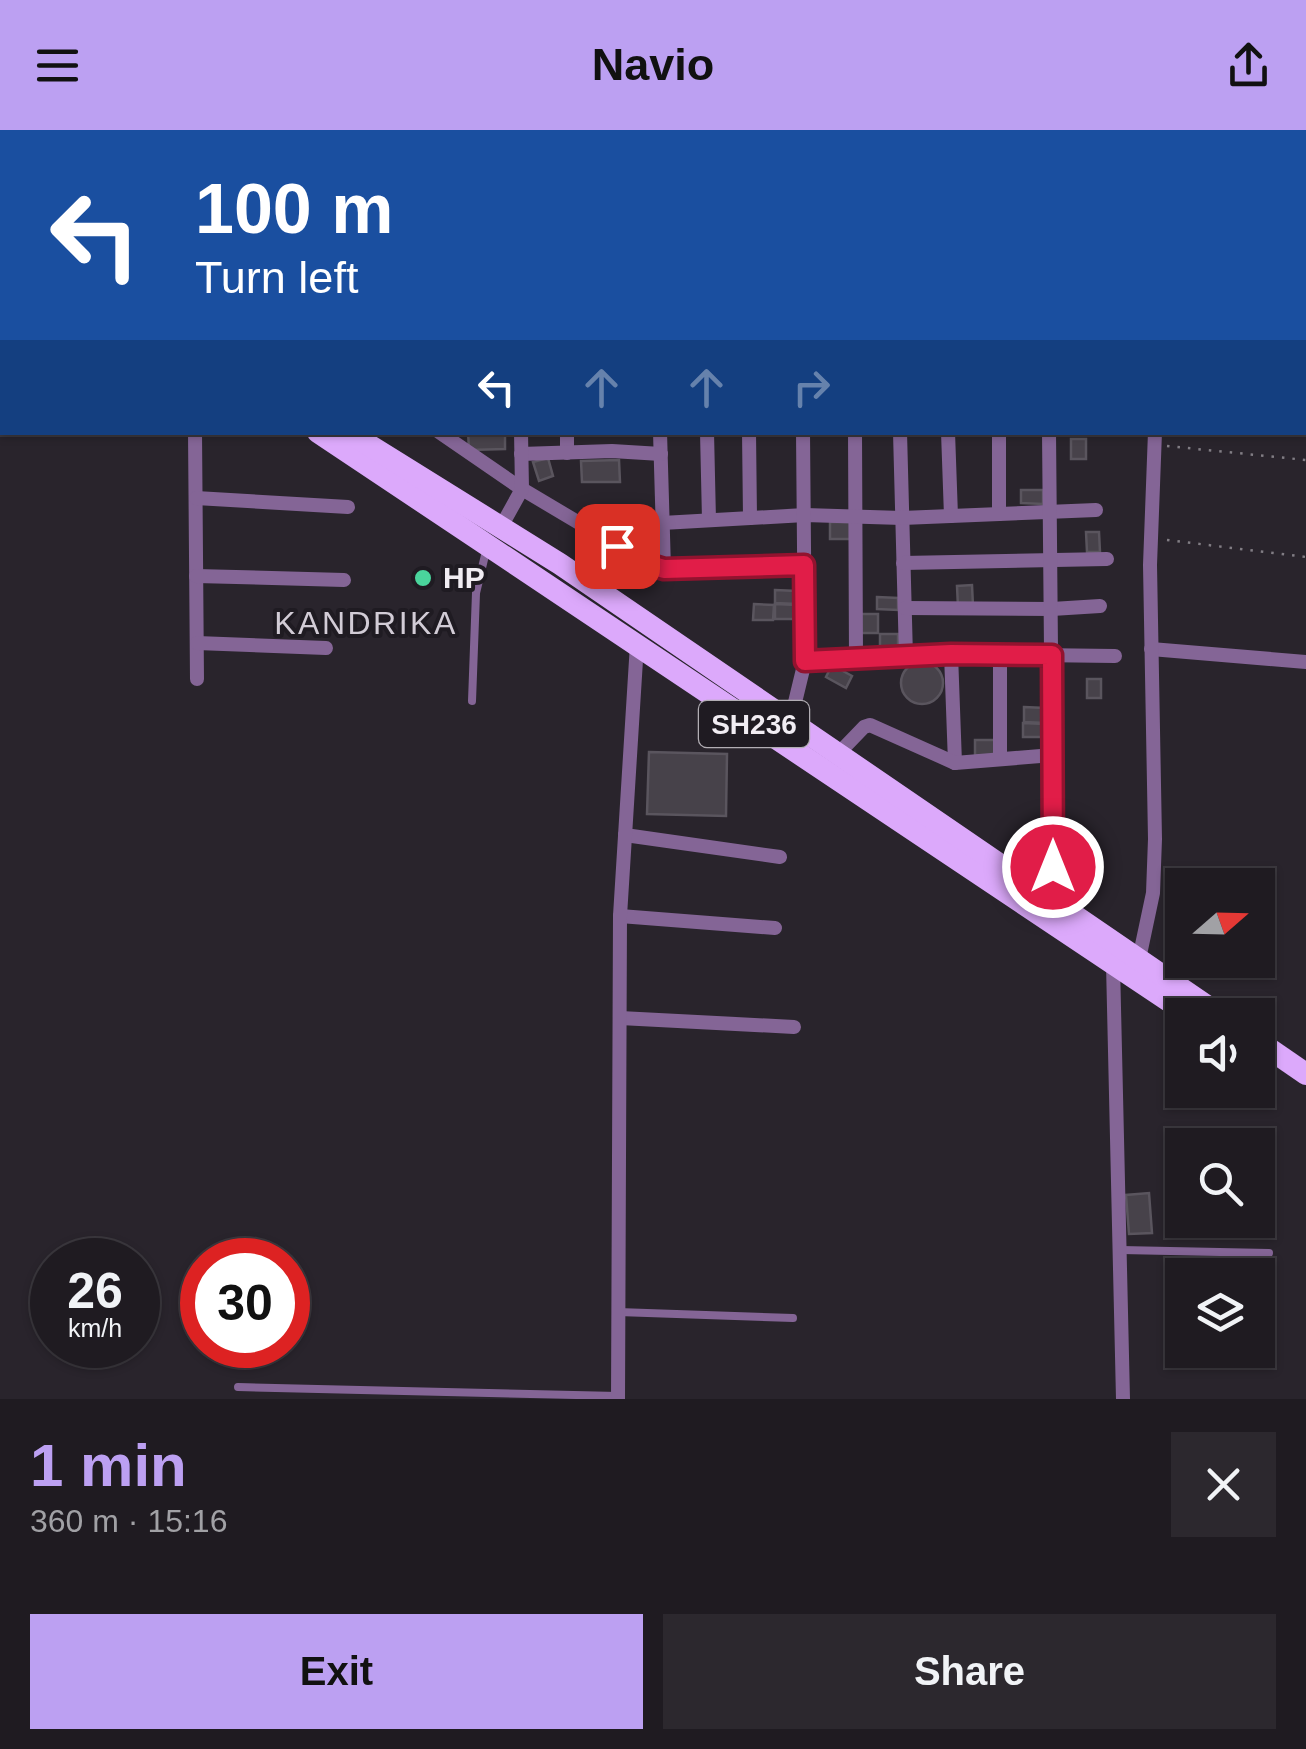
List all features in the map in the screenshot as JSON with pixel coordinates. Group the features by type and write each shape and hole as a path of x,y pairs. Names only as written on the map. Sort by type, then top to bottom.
{"main road":[{"name":"SH236","path":"324,435 498,530 637,644 1165,998"},
{"name":"SH236","path":"353,435 793,715 1195,998"},
{"path":"1275,1053 1306,1074"},
{"path":"1275,1071 1306,1092"}],"street":[{"path":"195,435 197,679"},
{"path":"443,435 519,494 648,564 664,569 804,565"},
{"path":"464,435 464,449"},
{"path":"498,530 519,494 521,435"},
{"path":"567,435 567,453"},
{"path":"612,435 612,451"},
{"path":"660,435 664,569"},
{"path":"707,435 709,520"},
{"path":"749,435 750,518"},
{"path":"793,715 805,661 803,435"},
{"path":"854,435 856,657"},
{"path":"900,435 906,656"},
{"path":"948,435 952,516"},
{"path":"999,435 999,514"},
{"path":"1042,893 1053,867 1049,435"},
{"path":"1140,960 1148,928 1155,857 1151,538 1155,438"},
{"path":"521,454 661,454"},
{"path":"196,498 348,508"},
{"path":"662,522 1096,510"},
{"path":"904,562 1107,559"},
{"path":"196,576 344,580"},
{"path":"905,608 1100,606"},
{"path":"197,644 326,648"},
{"path":"618,1397 620,916 637,644"},
{"path":"1151,648 1306,662"},
{"path":"805,661 951,654 1114,656"},
{"path":"951,654 955,763"},
{"path":"1000,656 1000,758"},
{"path":"841,751 864,727 877,727 955,763 1052,755"},
{"path":"625,836 780,857"},
{"path":"620,916 775,928"},
{"path":"1113,964 1122,1399"},
{"path":"620,1018 794,1027"}],"lane":[{"path":"472,700 476,593 498,530"},
{"path":"1121,1250 1269,1253"},
{"path":"618,1312 793,1318"},
{"path":"238,1387 618,1397"}],"path":[{"path":"1155,438 1306,460"},
{"path":"1151,538 1306,557"}],"building":[{"path":"468,435 505,435 505,449 469,450"},
{"path":"1071,439 1086,439 1086,459 1071,459"},
{"path":"548,458 553,476 539,481 533,462"},
{"path":"619,460 620,482 582,482 581,461"},
{"path":"1021,490 1043,490 1043,504 1021,503"},
{"path":"830,522 851,522 851,539 830,539"},
{"path":"1086,532 1099,532 1100,552 1087,552"},
{"path":"972,585 973,606 958,607 957,586"},
{"path":"775,590 797,591 797,604 775,603"},
{"path":"877,597 898,598 898,610 877,609"},
{"path":"754,604 774,605 773,620 753,620"},
{"path":"775,604 797,605 797,619 775,619"},
{"path":"858,614 878,614 878,633 858,633"},
{"path":"880,634 898,634 898,654 880,654"},
{"path":"922,662 937,668 943,683 937,698 922,704 907,698 901,683 907,668"},
{"path":"832,665 852,676 846,688 826,677"},
{"path":"1087,679 1101,679 1101,698 1087,698"},
{"path":"1024,707 1045,708 1045,723 1024,722"},
{"path":"1023,723 1044,724 1044,737 1023,737"},
{"path":"975,740 996,740 996,756 975,755"},
{"path":"649,752 727,754 726,816 647,814"},
{"path":"1149,1193 1152,1233 1129,1234 1126,1195"}],"place":[{"name":"HP","path":"423,578"}],"district":[{"name":"KANDRIKA","path":"366,623"}],"route":[{"path":"617,546 664,569 804,565 805,661 951,654 1052,655 1053,867"}]}
